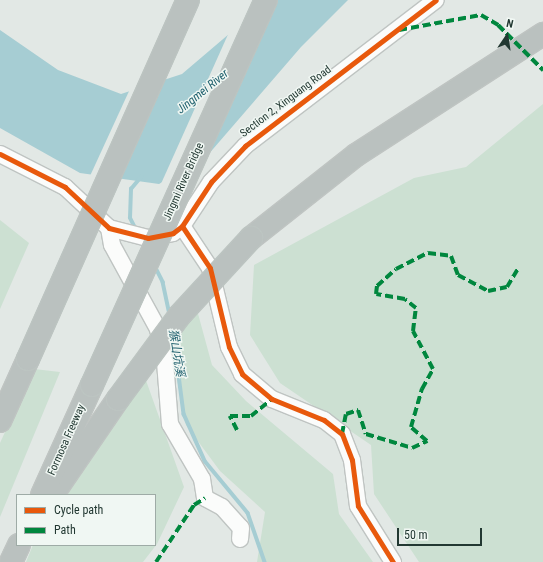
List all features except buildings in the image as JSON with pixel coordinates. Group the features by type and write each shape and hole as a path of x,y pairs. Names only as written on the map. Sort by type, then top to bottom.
{"highway":[{"path":"0,421 188,0"},
{"name":"Jingmi River Bridge","path":"92,385 266,0"},
{"path":"53,494 118,398 180,315 251,238 356,155 543,34"},
{"name":"Formosa Freeway","path":"42,494 92,385"},
{"path":"11,562 19,546"}],"street":[{"name":"Section 2, Xinguang Road","path":"178,230 211,182 245,146 436,0"},
{"path":"0,154 65,187 115,230 148,238 178,230 210,268 229,347 242,374 272,399 324,420 342,434 352,460 358,506 393,562"},
{"path":"115,230 112,245 158,329 165,362 170,424 202,479 205,498 222,507 241,528 240,539"}],"green space":[{"path":"543,104 543,562 419,562 374,494 371,445 280,383 250,335 254,265 414,178 466,167"},
{"path":"0,220 29,243 0,309"},
{"path":"194,299 212,365 246,401 333,474 339,514 373,562 257,562 265,512 220,471 186,425 166,324"},
{"path":"138,358 184,487 157,544 156,545 156,494 55,494"},
{"path":"34,369 60,372 0,517 0,443"},
{"path":"33,546 155,546 143,562 26,562"}],"water":[{"name":"Jingmei River","path":"269,0 348,0 301,47 207,156 159,184 80,173 0,128 0,30 58,70 121,94 182,74"}],"pier":[{"path":"266,0 200,162 160,186 230,30"},
{"path":"165,77 119,180 90,176 130,89"}],"waterway":[{"name":"猴山坑溪","path":"136,230 130,218 131,189 141,177"},
{"name":"猴山坑溪","path":"155,266 163,282 170,315"},
{"name":"猴山坑溪","path":"174,337 184,414 205,461 248,513 265,562"}],"marked path":[{"path":"399,30 481,15 498,25 543,70"},
{"path":"342,434 346,414 358,410 366,434 412,448 427,441 411,427 422,389 433,369 413,331 416,308 405,299 376,294 377,286 396,269 428,253 451,256 458,275 488,291 507,287 519,267"},
{"path":"237,430 230,416 251,416 272,399"},
{"path":"156,562 194,505 205,498"}],"cycle path":[{"path":"0,154 65,187 109,228 148,238 173,233 182,226 211,182 245,146 436,0"},
{"path":"182,226 210,268 229,347 242,374 272,399 324,420 342,434 352,460 358,506 393,562"}]}
